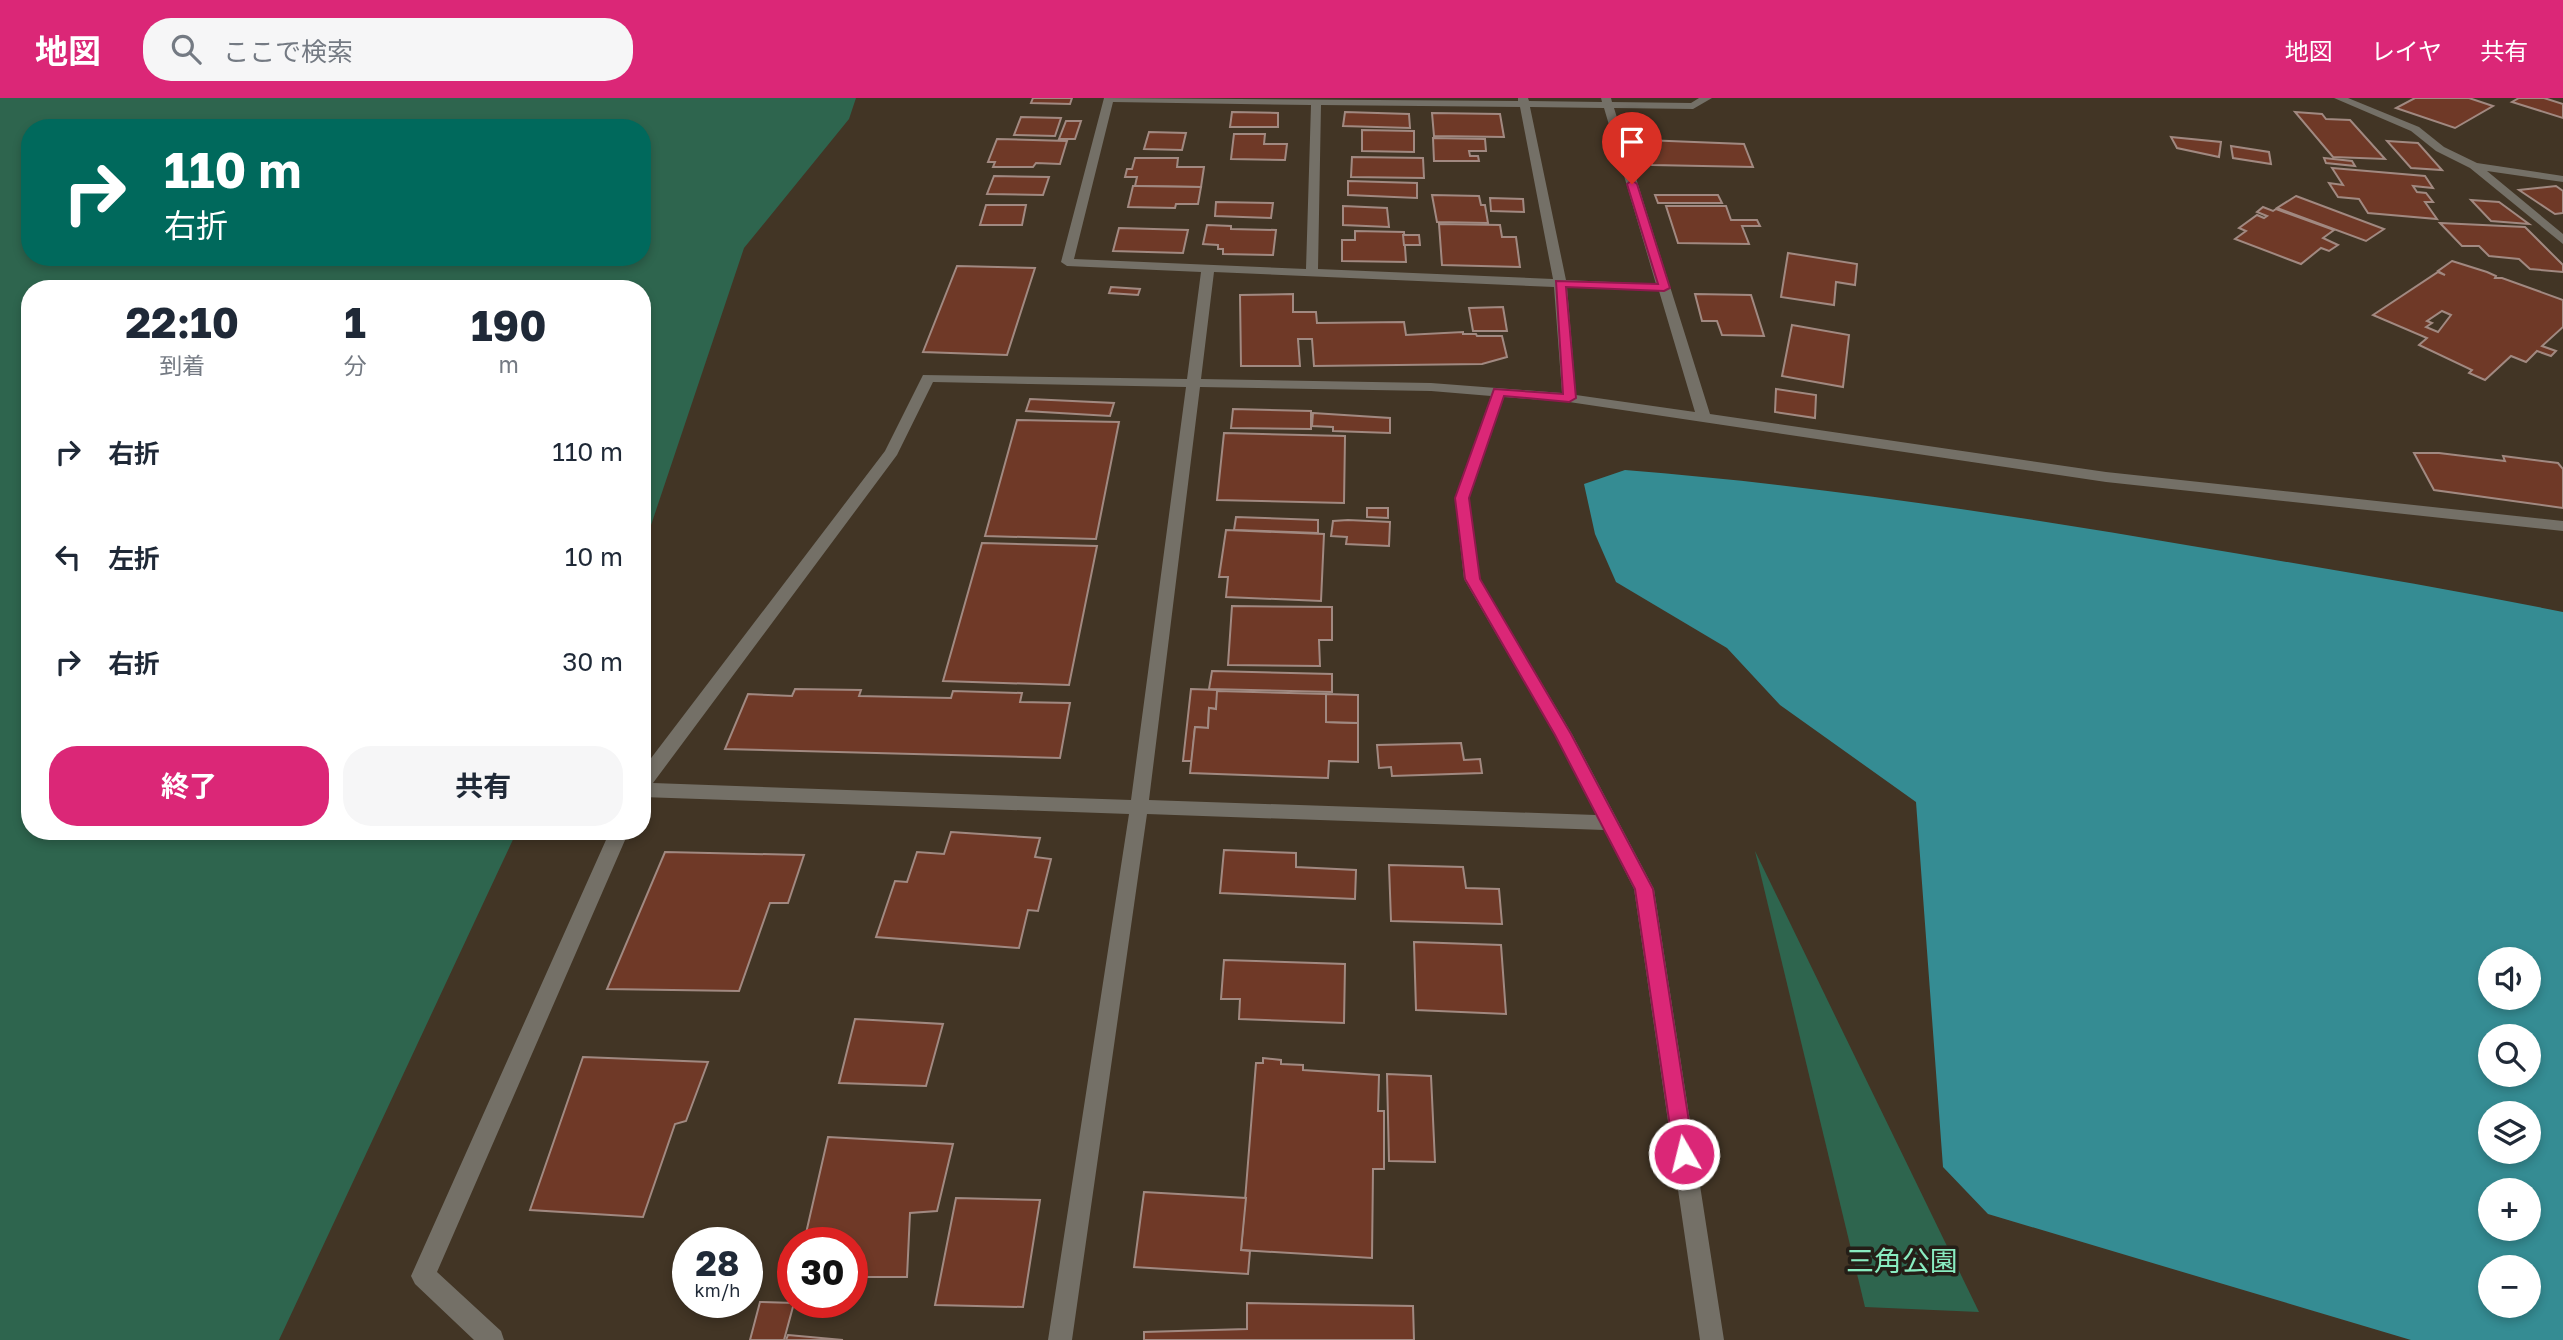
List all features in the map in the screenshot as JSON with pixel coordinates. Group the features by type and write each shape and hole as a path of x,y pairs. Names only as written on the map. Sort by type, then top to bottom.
{"street":[{"path":"1664,288 1067,262 1109,98 1607,102 1693,106 1707,98"},
{"path":"2339,98 2414,129 2440,149 2474,166 2563,240"},
{"path":"1312,272 1316,100"},
{"path":"1524,102 1560,283 1569,398"},
{"path":"1607,102 1704,419"},
{"path":"2474,166 2563,179"},
{"path":"1060,1340 1139,807 1208,268"},
{"path":"651,772 892,452 928,379 1432,387 1569,398 2106,477 2563,526"},
{"path":"1499,392 1462,498 1472,579 1563,734 1644,889 1712,1340"},
{"path":"651,790 1610,823"},
{"path":"492,1340 424,1276 616,840"}],"green space":[{"path":"0,98 856,98 849,119 744,248 651,525 651,280 21,280 21,840 513,840 279,1340 0,1340"},
{"name":"三角公園","path":"1755,851 1979,1312 1865,1307"}],"water":[{"path":"1625,470 1838,492 1980,512 2121,534 2563,612 2563,1340 2411,1340 1988,1214 1943,1167 1916,802 1780,705 1727,648 1616,582 1595,534 1584,484"}],"building":[{"path":"1033,98 1072,98 1070,104 1031,103"},
{"path":"2415,98 2469,98 2493,106 2455,128 2396,108"},
{"path":"2519,98 2544,98 2563,104 2563,118 2512,102"},
{"path":"1232,112 1278,113 1278,127 1230,127"},
{"path":"1345,112 1409,114 1410,128 1343,126"},
{"path":"2295,112 2322,114 2326,119 2350,120 2385,159 2333,157"},
{"path":"1432,113 1500,114 1504,137 1434,136"},
{"path":"1021,117 1061,118 1055,136 1014,135"},
{"path":"1066,121 1081,121 1075,139 1059,139"},
{"path":"1362,130 1414,131 1414,152 1362,151"},
{"path":"1149,132 1186,133 1182,150 1144,149"},
{"path":"1234,134 1265,134 1264,144 1287,144 1285,160 1231,159"},
{"path":"2171,137 2221,142 2219,157 2177,148"},
{"path":"1433,138 1485,139 1486,151 1469,151 1470,156 1478,156 1479,161 1434,161"},
{"path":"997,139 1067,141 1060,164 993,167 995,162 988,162"},
{"path":"1644,140 1744,144 1753,167 1652,165"},
{"path":"2387,141 2418,143 2442,170 2411,168"},
{"path":"2231,146 2269,152 2271,164 2233,158"},
{"path":"1352,157 1423,158 1424,178 1351,177"},
{"path":"1135,158 1178,158 1177,167 1204,167 1201,187 1135,186 1137,177 1125,177 1127,169 1132,169"},
{"path":"2324,158 2352,161 2355,166 2326,163"},
{"path":"2332,168 2425,176 2433,188 2413,186 2417,192 2426,193 2433,202 2425,202 2437,219 2368,213 2359,199 2338,197 2329,183 2343,185"},
{"path":"994,176 1049,177 1043,195 987,194"},
{"path":"1348,181 1417,183 1417,198 1348,195"},
{"path":"1133,186 1201,187 1198,204 1176,204 1175,208 1128,207"},
{"path":"2556,186 2563,191 2563,213 2555,214 2519,190"},
{"path":"1432,195 1479,196 1481,205 1485,205 1488,223 1437,222"},
{"path":"1655,195 1718,195 1722,203 1658,203"},
{"path":"2296,196 2384,229 2366,241 2277,208"},
{"path":"1490,198 1523,199 1524,212 1491,211"},
{"path":"2471,200 2499,202 2529,224 2491,221"},
{"path":"1216,202 1273,203 1271,218 1215,216"},
{"path":"986,205 1026,205 1022,225 980,225"},
{"path":"1343,206 1387,208 1389,227 1343,225"},
{"path":"1666,206 1726,206 1731,220 1757,220 1760,226 1742,226 1749,244 1678,243"},
{"path":"2263,207 2273,211 2276,209 2334,230 2323,238 2338,245 2329,251 2321,248 2301,264 2235,239 2246,231 2239,228 2257,215 2264,218 2267,216 2257,212"},
{"path":"2440,223 2525,227 2563,265 2563,272 2530,269 2519,259 2489,256 2479,246 2462,246"},
{"path":"1439,224 1500,225 1502,237 1516,237 1520,267 1442,265"},
{"path":"1207,225 1231,226 1231,229 1276,230 1273,255 1223,254 1223,249 1218,249 1218,245 1203,244"},
{"path":"1119,228 1188,230 1183,253 1113,251"},
{"path":"1355,231 1404,232 1406,262 1342,261 1342,240 1355,240"},
{"path":"1403,235 1419,235 1420,245 1404,245"},
{"path":"1788,253 1857,264 1855,285 1836,282 1834,305 1781,297"},
{"path":"2452,261 2563,300 2563,327 2542,346 2556,351 2551,356 2537,351 2526,362 2511,356 2485,380 2469,373 2472,370 2419,345 2427,338 2373,315 2438,272 2445,275 2438,271","holes":["2442,311 2451,315 2438,332 2426,327 2432,323 2427,321"]},
{"path":"957,266 1035,268 1007,355 923,352"},
{"path":"1111,287 1140,289 1138,295 1109,293"},
{"path":"1293,294 1293,312 1316,312 1317,323 1404,322 1406,335 1463,332 1477,336 1502,336 1507,357 1482,364 1314,366 1312,339 1298,339 1300,366 1241,366 1240,295"},
{"path":"1695,294 1751,295 1764,336 1722,335 1717,321 1702,321"},
{"path":"1503,307 1507,331 1473,331 1469,308"},
{"path":"1792,325 1849,335 1843,387 1782,376"},
{"path":"1776,389 1816,395 1815,418 1775,412"},
{"path":"1030,399 1114,403 1110,416 1026,411"},
{"path":"1233,409 1311,411 1311,429 1231,428"},
{"path":"1313,413 1390,418 1390,433 1333,431 1333,427 1312,426"},
{"path":"1017,420 1119,422 1096,539 985,536"},
{"path":"1224,433 1345,436 1344,503 1217,500"},
{"path":"2414,453 2439,453 2505,461 2503,456 2558,463 2563,469 2563,508 2434,490"},
{"path":"1367,508 1388,508 1388,518 1367,517"},
{"path":"1236,517 1318,520 1318,533 1234,530"},
{"path":"1333,521 1390,522 1389,546 1346,544 1347,537 1331,536"},
{"path":"1226,530 1324,534 1321,601 1226,597 1228,577 1219,577"},
{"path":"982,543 1097,546 1069,685 943,681"},
{"path":"1232,606 1332,607 1332,640 1319,640 1320,666 1228,665"},
{"path":"1212,671 1332,674 1332,692 1209,689"},
{"path":"795,689 861,690 859,696 951,698 953,691 1022,693 1020,702 1070,703 1060,758 725,749 748,694 792,696"},
{"path":"1191,689 1218,690 1216,709 1209,708 1208,728 1195,727 1192,761 1183,761"},
{"path":"1217,691 1326,694 1326,722 1358,723 1358,762 1329,761 1328,778 1190,773 1195,727 1208,728 1209,708 1216,709"},
{"path":"1326,694 1358,695 1358,723 1326,722"},
{"path":"1461,743 1464,760 1480,759 1482,773 1392,776 1391,767 1379,768 1377,745"},
{"path":"951,832 1040,838 1035,857 1051,859 1038,911 1028,910 1019,948 876,937 895,881 907,882 917,852 944,854"},
{"path":"1224,850 1296,853 1296,867 1356,870 1355,899 1220,893"},
{"path":"665,852 804,855 788,903 770,903 739,991 607,989"},
{"path":"1389,865 1463,867 1466,888 1499,889 1502,924 1391,921"},
{"path":"1414,942 1501,945 1506,1014 1416,1010"},
{"path":"1224,960 1345,964 1344,1023 1239,1019 1240,999 1221,999"},
{"path":"855,1019 943,1024 926,1086 839,1083"},
{"path":"583,1057 708,1062 686,1121 675,1124 643,1217 530,1210"},
{"path":"1263,1058 1281,1060 1281,1064 1303,1065 1303,1070 1379,1075 1378,1111 1384,1111 1384,1169 1373,1169 1372,1258 1241,1250 1256,1063 1263,1063"},
{"path":"1387,1074 1431,1076 1435,1162 1389,1161"},
{"path":"828,1137 953,1144 937,1211 910,1213 907,1277 868,1277 868,1227 807,1227"},
{"path":"1144,1192 1246,1198 1241,1250 1250,1251 1248,1274 1134,1267"},
{"path":"956,1198 1040,1200 1023,1307 935,1305"},
{"path":"763,1302 777,1302 777,1318 790,1318 784,1340 750,1340 756,1318 763,1318"},
{"path":"1247,1303 1413,1306 1414,1340 1144,1340 1144,1332 1247,1329"},
{"path":"788,1335 843,1340 786,1340"}],"route":[{"path":"1632,184 1664,288 1560,283 1569,398 1499,392 1462,498 1472,579 1563,734 1644,889 1684,1154"}]}
